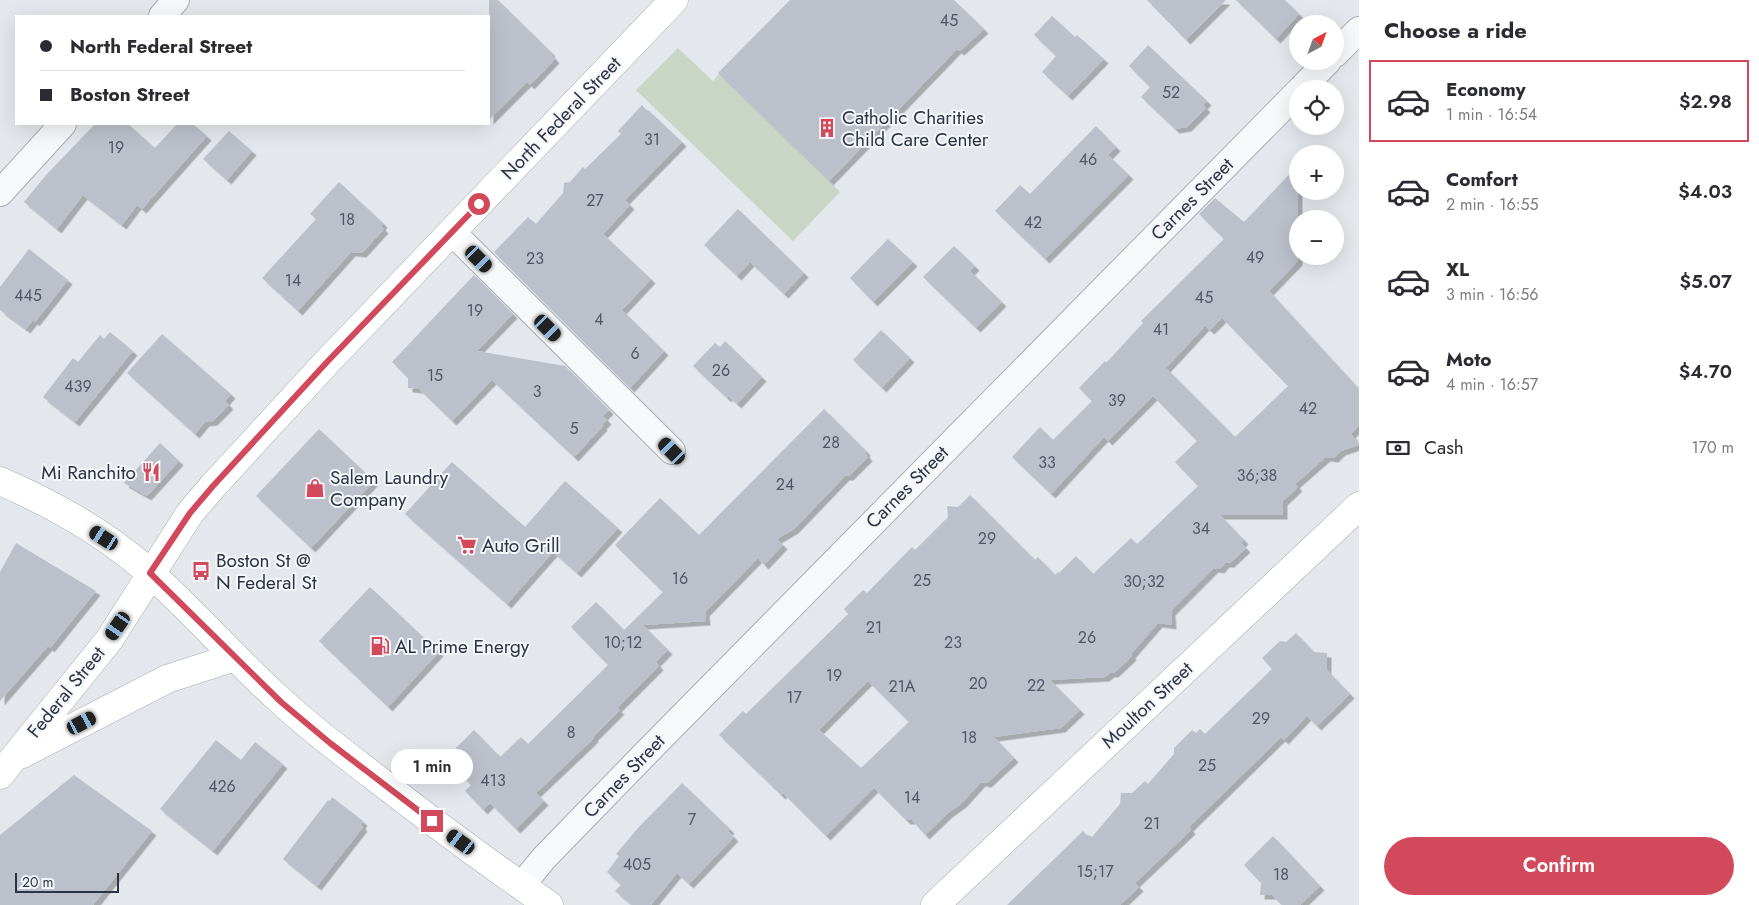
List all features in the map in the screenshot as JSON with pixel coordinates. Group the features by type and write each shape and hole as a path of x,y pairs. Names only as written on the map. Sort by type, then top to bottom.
{"main road":[{"name":"North Federal Street","path":"150,573 190,513 213,486 321,369 674,0"},
{"path":"0,481 80,522 113,544 150,573 281,702 330,743 549,905"},
{"name":"Moulton Street","path":"935,905 1359,506"},
{"name":"Federal Street","path":"6,767 109,640 150,573"},
{"name":"Federal Street","path":"6,767 167,679 235,657"}],"street":[{"path":"163,15 176,0"},
{"path":"1344,45 1359,30"},
{"path":"1310,80 1319,70"},
{"name":"Carnes Street","path":"521,886 544,858 648,751 1289,101"},
{"path":"0,193 63,125"},
{"path":"452,232 672,451"}],"green space":[{"path":"678,48 713,81 719,74 840,192 793,241 636,90"}],"building":[{"path":"489,0 498,0 551,52 555,59 530,85 527,82 490,119 490,15"},
{"name":"Catholic Charities Child Care Center","path":"790,0 954,0 984,29 960,51 957,49 829,181 718,73"},
{"path":"1147,0 1226,0 1186,40"},
{"path":"1236,0 1285,0 1299,14 1289,15 1289,25 1276,39"},
{"path":"1052,16 1075,37 1077,35 1104,59 1068,96 1042,72 1056,56 1034,35"},
{"path":"1148,45 1207,101 1203,105 1206,108 1187,127 1175,129 1141,97 1150,87 1129,66"},
{"path":"642,105 682,142 625,200 630,205 603,234 651,279 622,310 664,351 630,388 494,252 528,217 536,224 563,193 564,183 570,182 583,167 585,169 621,134 618,131"},
{"path":"94,125 129,125 155,148 176,125 194,125 207,136 142,209 137,205 122,225 83,195 57,229 24,202 46,175"},
{"path":"1096,126 1116,147 1108,155 1129,175 1045,259 995,211 1020,185 1030,194"},
{"path":"229,131 252,151 227,180 203,159"},
{"path":"1289,174 1289,200 1298,200 1298,210 1289,210 1289,265 1294,265 1269,291 1359,389 1359,425 1351,434 1359,445 1341,451 1334,458 1326,457 1295,484 1298,487 1283,501 1283,515 1220,515 1244,540 1241,543 1246,548 1230,563 1225,563 1220,569 1214,568 1171,611 1172,625 1158,623 1131,654 1132,656 1114,673 1110,673 1105,677 1050,680 1080,710 1061,728 994,737 1014,758 987,783 981,782 962,803 948,813 925,835 912,820 906,820 874,788 826,836 783,793 781,795 719,735 743,711 746,714 848,614 844,609 863,590 867,593 912,547 915,550 948,517 947,506 958,507 970,495 1035,560 1038,557 1055,575 1076,556 1093,574 1131,538 1137,544 1198,486 1175,462 1197,441 1153,396 1108,441 1104,437 1051,494 1012,457 1040,427 1053,440 1092,401 1079,388 1105,361 1106,363 1143,323 1141,321 1224,239 1199,214 1215,198 1244,222","holes":["1222,318 1288,386 1235,437 1166,368 1205,326 1210,330","868,681 909,722 861,768 819,730"]},
{"path":"339,182 383,223 381,226 384,229 362,253 351,252 298,311 262,278 316,219 310,214"},
{"path":"738,209 804,273 784,294 750,262 737,276 704,245"},
{"path":"888,239 913,262 873,302 850,278"},
{"path":"954,246 975,266 970,271 1002,302 976,328 923,277"},
{"path":"29,249 68,280 35,322 33,320 26,329 0,310 0,287"},
{"path":"474,275 513,314 477,351 565,366 609,410 603,416 607,420 603,426 574,457 492,380 452,421 419,389 408,388 408,378 392,362"},
{"path":"881,330 910,358 882,388 853,360"},
{"path":"110,332 133,351 75,422 43,397 73,358 78,362 100,335 104,339"},
{"path":"162,334 231,394 225,401 229,405 213,421 205,422 195,434 127,373"},
{"path":"725,341 762,377 737,404 728,396 727,398 693,366 715,343 720,347"},
{"path":"824,409 866,451 865,453 868,457 849,476 845,476 794,529 777,539 783,545 764,565 758,558 705,612 706,621 643,625 668,650 656,662 659,666 617,708 620,710 594,738 536,793 544,801 516,829 490,803 483,810 465,791 471,785 445,759 474,730 500,757 521,737 528,744 608,665 571,627 596,602 624,630 663,592 615,545 660,498 699,535"},
{"name":"Salem Laundry Company","path":"319,429 374,481 311,548 256,496"},
{"name":"Mi Ranchito","path":"160,443 179,461 147,496 124,483"},
{"path":"452,462 525,527 565,481 618,528 577,573 553,552 507,604 405,514"},
{"path":"16,543 96,591 50,648 48,646 0,701 0,572"},
{"path":"370,587 439,652 388,707 319,641"},
{"path":"1296,633 1314,652 1327,653 1327,670 1350,694 1317,726 1307,716 1284,740 1281,737 1189,827 1191,830 1135,883 1139,887 1120,905 1007,905 1083,831 1092,837 1120,804 1121,793 1132,793 1145,781 1148,784 1174,754 1174,748 1192,730 1196,733 1200,729 1205,734 1272,669 1262,658 1280,641 1286,642"},
{"path":"216,740 241,760 255,742 283,764 213,851 160,809"},
{"path":"74,775 152,831 93,905 0,905 0,835"},
{"path":"682,783 730,829 728,831 734,837 689,884 677,873 651,905 632,905 615,891 621,885 607,872 619,856 616,854 638,828"},
{"path":"332,797 363,821 361,825 363,827 317,886 283,859"},
{"path":"1273,836 1320,886 1300,905 1282,905 1272,895 1260,895 1261,883 1244,865"}],"place":[{"name":"Catholic Charities Child Care Center","path":"827,128"},
{"name":"Mi Ranchito","path":"151,472"},
{"name":"Salem Laundry Company","path":"315,488"},
{"name":"Auto Grill","path":"467,545"},
{"name":"Boston St @ N Federal St","path":"201,571"},
{"name":"AL Prime Energy","path":"380,646"}],"route":[{"path":"432,821 330,743 281,702 150,573 190,513 213,486 327,362 479,204"}]}
